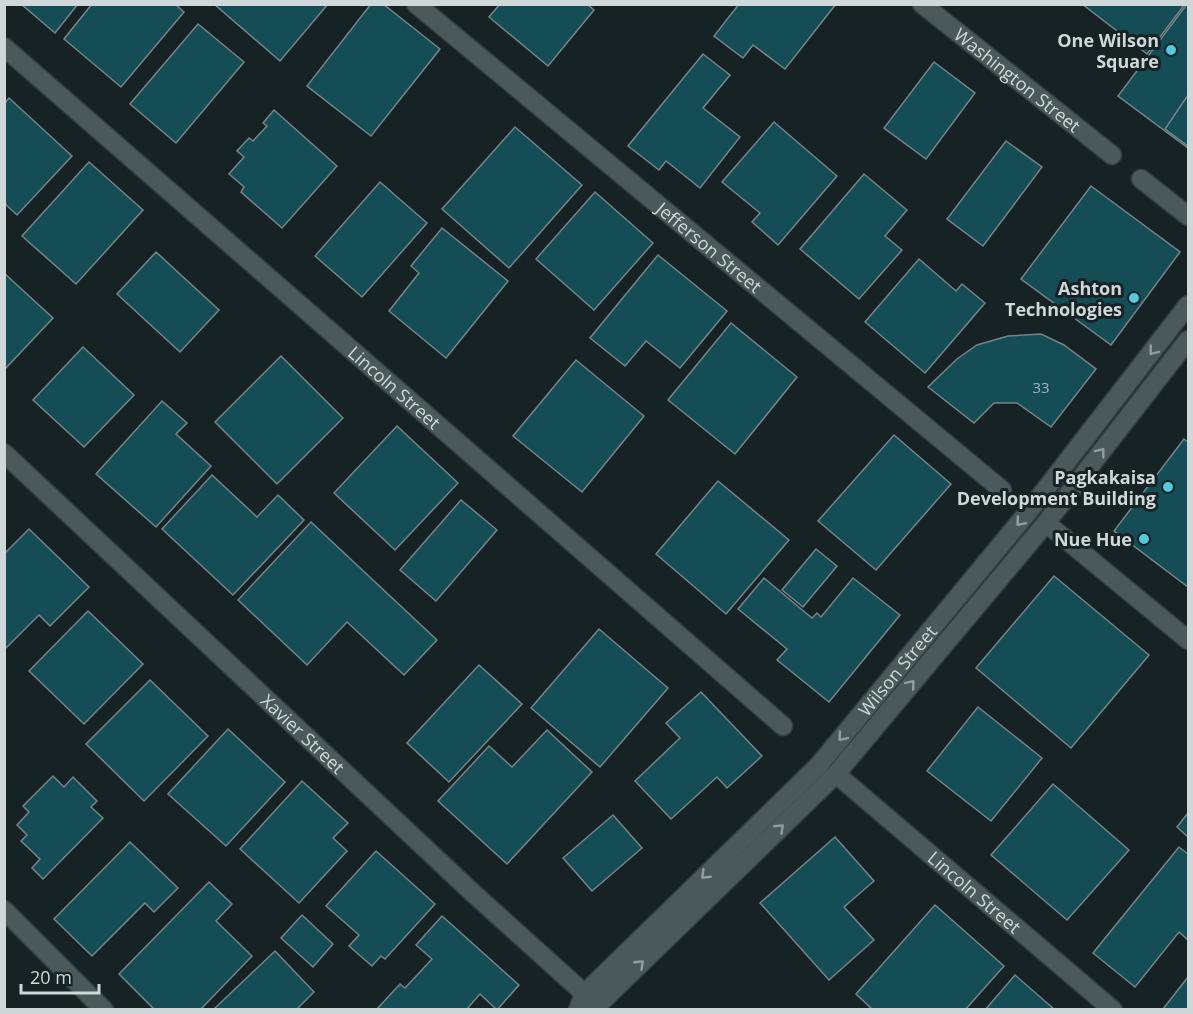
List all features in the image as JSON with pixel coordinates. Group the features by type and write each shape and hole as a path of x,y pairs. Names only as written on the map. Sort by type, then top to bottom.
{"street":[{"name":"Jefferson Street","path":"416,4 1002,490"},
{"name":"Washington Street","path":"922,4 1112,155"},
{"name":"Lincoln Street","path":"4,47 783,726"},
{"path":"1141,179 1188,216"},
{"name":"Wilson Street","path":"590,1005 819,765 1028,512 1188,305"},
{"name":"Wilson Street","path":"590,1005 836,774 1046,523 1188,340"},
{"name":"Xavier Street","path":"4,453 590,1005"},
{"path":"1046,523 1188,640"},
{"name":"Lincoln Street","path":"836,774 1113,1010"},
{"path":"4,910 104,1010"}],"building":[{"path":"21,4 78,4 55,33"},
{"path":"92,4 175,4 184,12 121,87 64,39"},
{"path":"214,4 328,4 280,61"},
{"path":"371,4 383,4 440,49 371,136 307,86"},
{"path":"500,4 587,4 594,10 548,66 489,17"},
{"path":"739,4 836,4 785,69 753,45 743,58 714,36"},
{"path":"1082,4 1185,4 1147,54"},
{"name":"One Wilson Square","path":"1188,4 1188,148 1118,96"},
{"path":"198,24 244,62 176,143 130,104"},
{"path":"703,54 730,75 703,108 740,137 700,188 666,161 659,170 628,146"},
{"path":"934,62 975,93 926,159 884,128"},
{"path":"1188,95 1188,146 1165,129"},
{"path":"9,98 72,156 17,215 4,203 4,104"},
{"path":"274,110 337,166 282,228 241,192 244,187 229,174 244,157 237,151 249,138 253,141 267,126 263,123"},
{"path":"774,122 837,176 778,245 752,222 760,213 722,182"},
{"path":"515,127 582,185 509,268 442,209"},
{"path":"1006,141 1042,167 983,246 947,219"},
{"path":"89,162 143,210 76,284 22,236"},
{"path":"864,174 907,210 885,236 902,250 859,299 800,249"},
{"path":"380,182 427,223 362,297 315,256"},
{"path":"1091,186 1180,252 1111,345 1021,279"},
{"path":"595,192 653,243 594,310 536,259"},
{"path":"442,228 508,281 446,358 389,311 419,273 411,266"},
{"path":"156,252 219,310 180,352 117,294"},
{"path":"658,255 727,311 680,368 646,341 625,366 590,338"},
{"path":"919,259 956,291 962,284 985,303 925,373 865,322"},
{"path":"4,273 53,318 4,370"},
{"path":"731,323 797,377 735,454 668,400"},
{"path":"1041,334 1064,345 1096,369 1051,427 1017,403 994,403 974,423 928,387 957,359 977,345 1008,336"},
{"path":"83,347 134,395 84,447 33,400"},
{"path":"281,356 343,418 277,484 215,422"},
{"path":"576,360 644,416 582,492 513,436"},
{"path":"162,401 187,423 176,434 211,466 156,527 96,474"},
{"path":"397,426 458,483 395,550 334,493"},
{"path":"894,435 951,484 876,570 818,521"},
{"name":"Pagkakaisa Development Building","path":"1184,439 1188,442 1188,587 1114,531"},
{"path":"212,475 257,517 278,495 304,520 233,595 162,529"},
{"path":"718,481 789,540 726,614 656,554"},
{"path":"461,500 497,530 436,601 400,570"},
{"path":"311,522 437,640 404,675 347,622 307,665 238,600"},
{"path":"29,529 89,587 50,626 39,615 4,650 4,554"},
{"path":"816,549 837,566 803,607 782,590"},
{"path":"1054,576 1149,655 1071,748 976,668"},
{"path":"764,578 812,618 817,613 821,617 853,578 900,615 829,702 777,660 787,649 738,609"},
{"path":"88,611 143,664 84,724 29,671"},
{"path":"599,629 668,688 600,767 531,708"},
{"path":"479,665 522,704 449,782 407,743"},
{"path":"150,680 208,736 144,801 86,744"},
{"path":"701,692 762,756 727,788 717,777 671,819 635,781 680,738 666,723"},
{"path":"978,707 1042,758 991,821 927,771"},
{"path":"228,729 285,782 226,846 168,794"},
{"path":"547,730 592,772 507,864 438,801 489,746 512,767"},
{"path":"53,776 64,787 73,777 97,801 91,807 103,818 43,879 32,868 40,859 21,841 27,835 17,825 29,812 23,806"},
{"path":"302,781 348,823 333,838 347,851 299,903 240,849"},
{"path":"1053,784 1129,850 1067,920 991,855"},
{"path":"1188,813 1188,837 1177,827"},
{"path":"613,815 642,848 592,891 563,858"},
{"path":"835,837 874,881 844,907 874,940 829,980 760,903"},
{"path":"130,842 178,888 154,912 145,903 92,956 54,919"},
{"path":"1179,847 1188,854 1188,940 1179,932 1135,987 1093,953"},
{"path":"376,851 435,904 385,959 381,956 372,966 349,946 359,935 326,906"},
{"path":"209,882 232,904 216,921 252,956 200,1010 155,1010 119,974"},
{"path":"935,905 1004,966 965,1010 873,1010 856,994"},
{"path":"302,915 333,944 313,967 281,938"},
{"path":"442,916 519,985 497,1010 480,994 466,1010 376,1010 400,984 405,988 432,959 416,945"},
{"path":"275,951 314,992 296,1010 213,1010"},
{"path":"1015,975 1055,1010 985,1010"},
{"path":"1188,977 1188,1010 1163,1010 1163,1009"}],"place":[{"name":"One Wilson Square","path":"1171,50"},
{"name":"Ashton Technologies","path":"1134,298"},
{"name":"Pagkakaisa Development Building","path":"1168,487"},
{"name":"Nue Hue","path":"1144,539"}]}
